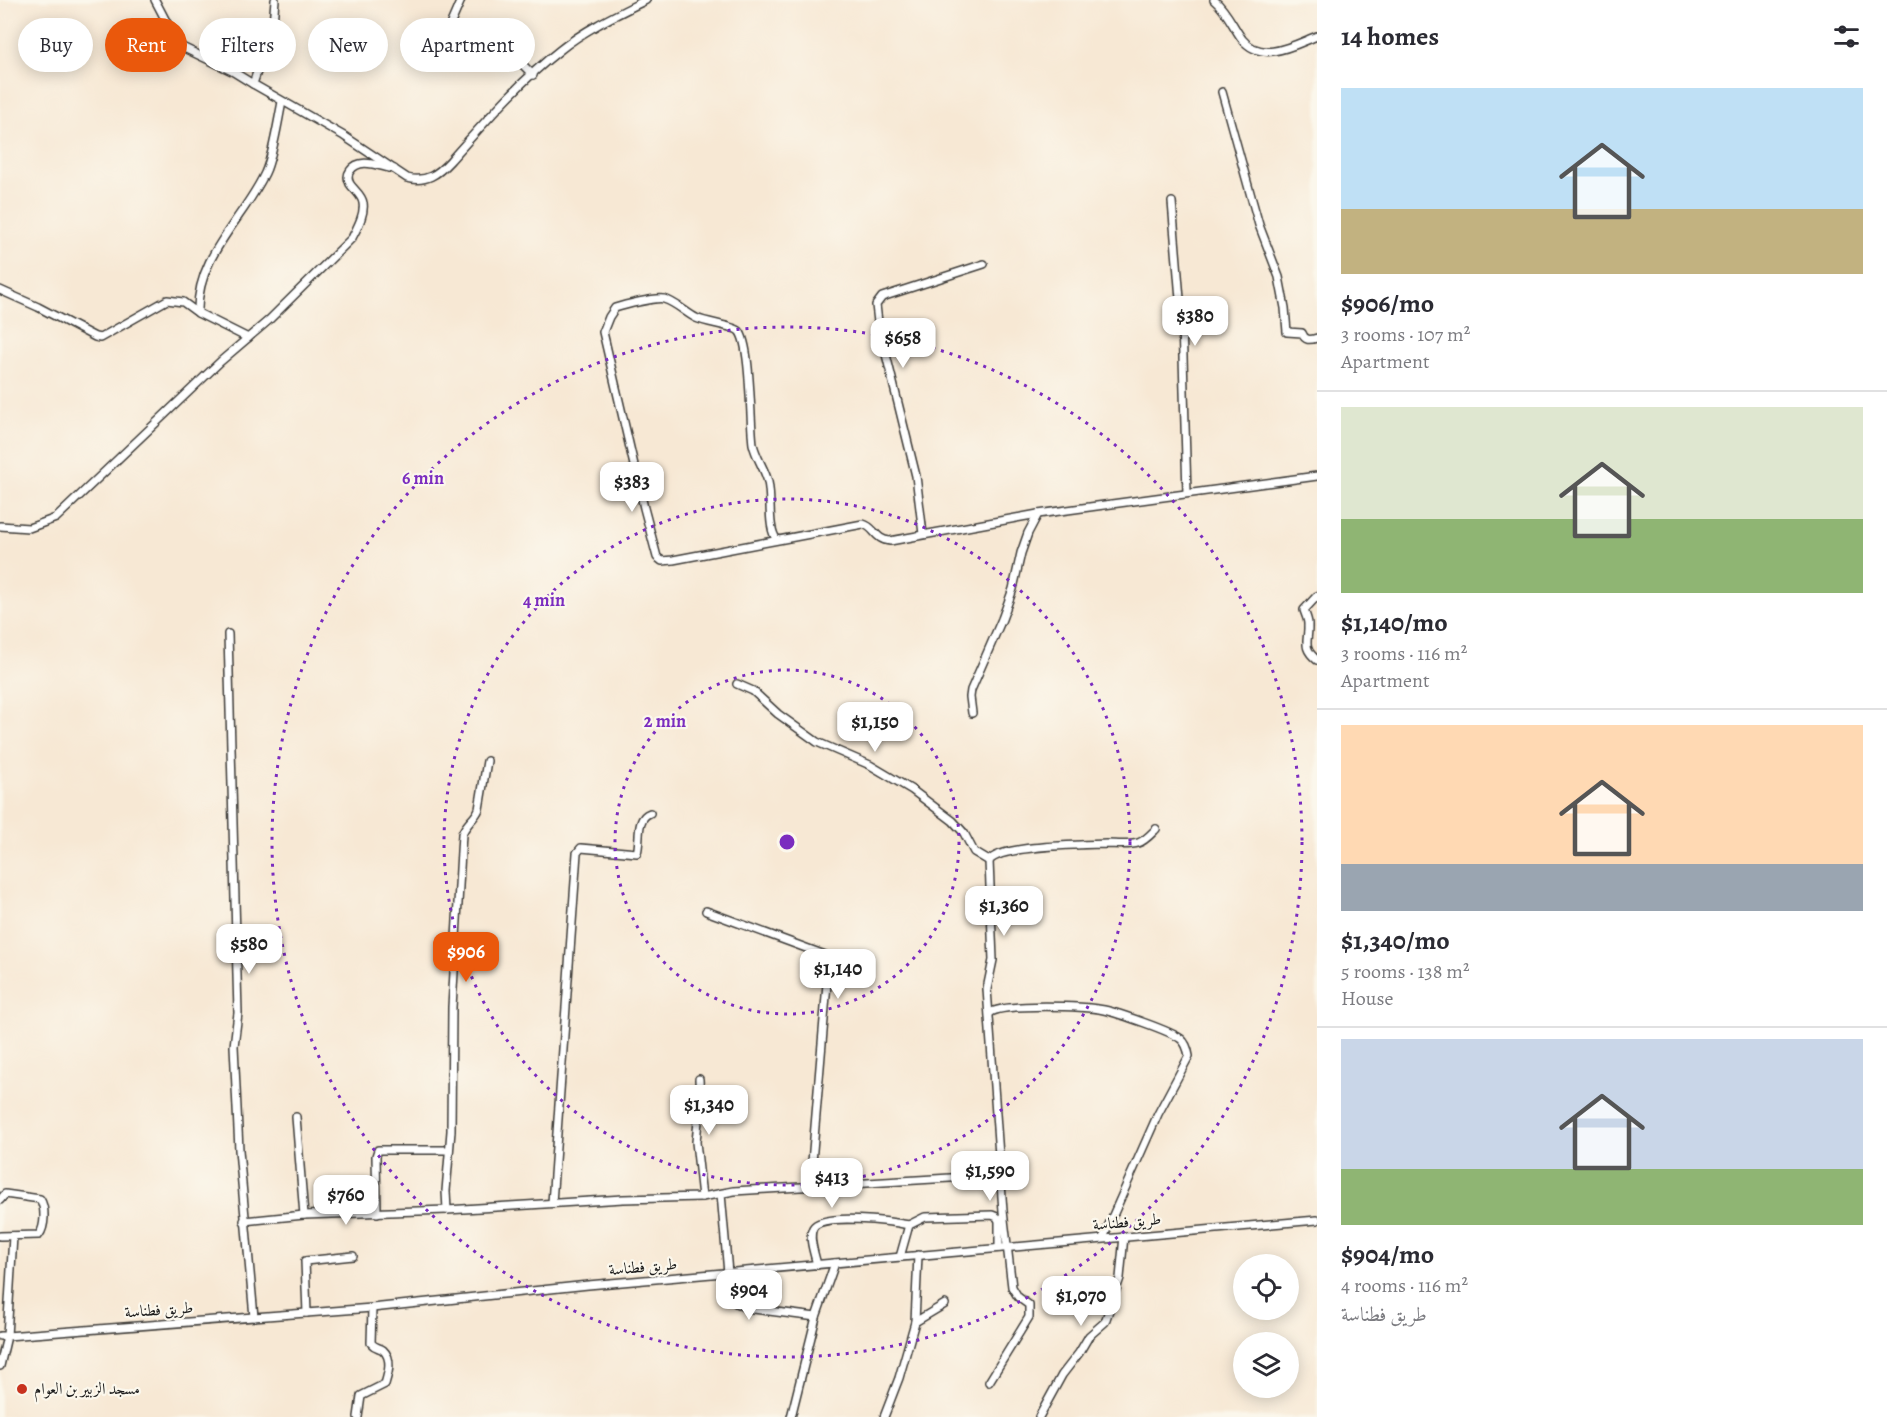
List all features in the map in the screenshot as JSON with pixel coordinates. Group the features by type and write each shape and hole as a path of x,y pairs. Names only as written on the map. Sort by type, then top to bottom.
{"street":[{"path":"155,0 177,42 182,47 232,71 344,136 407,178 417,181 435,175 497,108 560,50 597,24 646,0"},
{"path":"253,84 273,24 275,0"},
{"path":"461,0 451,23 453,31 483,48 509,51 533,75"},
{"path":"1214,0 1227,13 1242,38 1255,50 1268,52 1283,49 1317,36"},
{"path":"1222,92 1259,225 1279,277 1287,332 1302,333 1308,340 1317,338"},
{"path":"198,313 199,290 210,260 264,174 282,102"},
{"path":"0,526 29,528 56,518 352,238 364,204 349,182 350,171 356,165 366,163 394,169"},
{"path":"1172,202 1182,323 1187,493"},
{"path":"923,534 916,476 878,322 876,305 882,297 984,264"},
{"path":"0,290 100,338 167,300 179,301 248,338"},
{"path":"777,540 771,531 768,481 756,457 753,443 747,365 742,335 736,329 709,324 695,318 665,299 615,308 603,332 644,508 658,559 662,561 673,560 863,524 869,526 877,536 885,541 1038,514 1317,476"},
{"path":"972,713 971,690 1002,619 1013,589 1021,553 1038,514"},
{"path":"1317,596 1306,605 1304,610 1308,620 1306,646 1317,660"},
{"path":"228,634 238,1013 234,1046 244,1221 254,1317"},
{"path":"737,684 762,697 778,714 817,742 870,765 912,790 953,821 964,833 974,852 989,861"},
{"path":"447,1210 452,1007 462,834 466,825 477,815 488,761"},
{"path":"552,1203 577,853 581,848 635,854 639,848 642,817 650,813"},
{"path":"989,1382 1029,1317 1029,1305 1018,1297 1012,1287 1000,1175 988,1020 990,1013 987,989 993,960 989,861 1000,854 1020,850 1056,846 1138,843 1156,829"},
{"path":"706,911 825,955 829,960 810,1186"},
{"path":"990,1013 1004,1007 1046,1006 1102,1010 1167,1032 1181,1039 1185,1044 1189,1056 1158,1114 1103,1238"},
{"path":"699,1079 700,1100 696,1142 702,1197"},
{"path":"296,1117 304,1215"},
{"path":"377,1213 376,1156 378,1150 449,1150"},
{"path":"244,1221 304,1215 702,1197 734,1191 1000,1175"},
{"path":"0,1200 5,1194 40,1199 42,1202 42,1232 39,1235 0,1236"},
{"path":"721,1194 728,1273"},
{"path":"817,1265 812,1238 813,1228 817,1225 842,1220 870,1219 909,1225 925,1217 992,1215 999,1221 999,1248"},
{"name":"طريق فطناسة","path":"3,1336 372,1308 918,1255 1317,1220"},
{"path":"900,1257 909,1225"},
{"path":"0,1366 13,1236"},
{"path":"1039,1417 1062,1374 1089,1336 1105,1323 1120,1278 1124,1236"},
{"path":"884,1417 899,1378 915,1322 918,1255"},
{"path":"307,1312 305,1261 353,1256"},
{"path":"791,1417 816,1317 835,1263"},
{"path":"739,1273 736,1303 740,1306 816,1317"},
{"path":"915,1322 945,1304"},
{"path":"358,1417 361,1396 385,1384 389,1370 387,1357 383,1350 373,1347 371,1343 372,1308"}],"place":[{"name":"مسجد الزبير بن العوام","path":"22,1389"}]}
